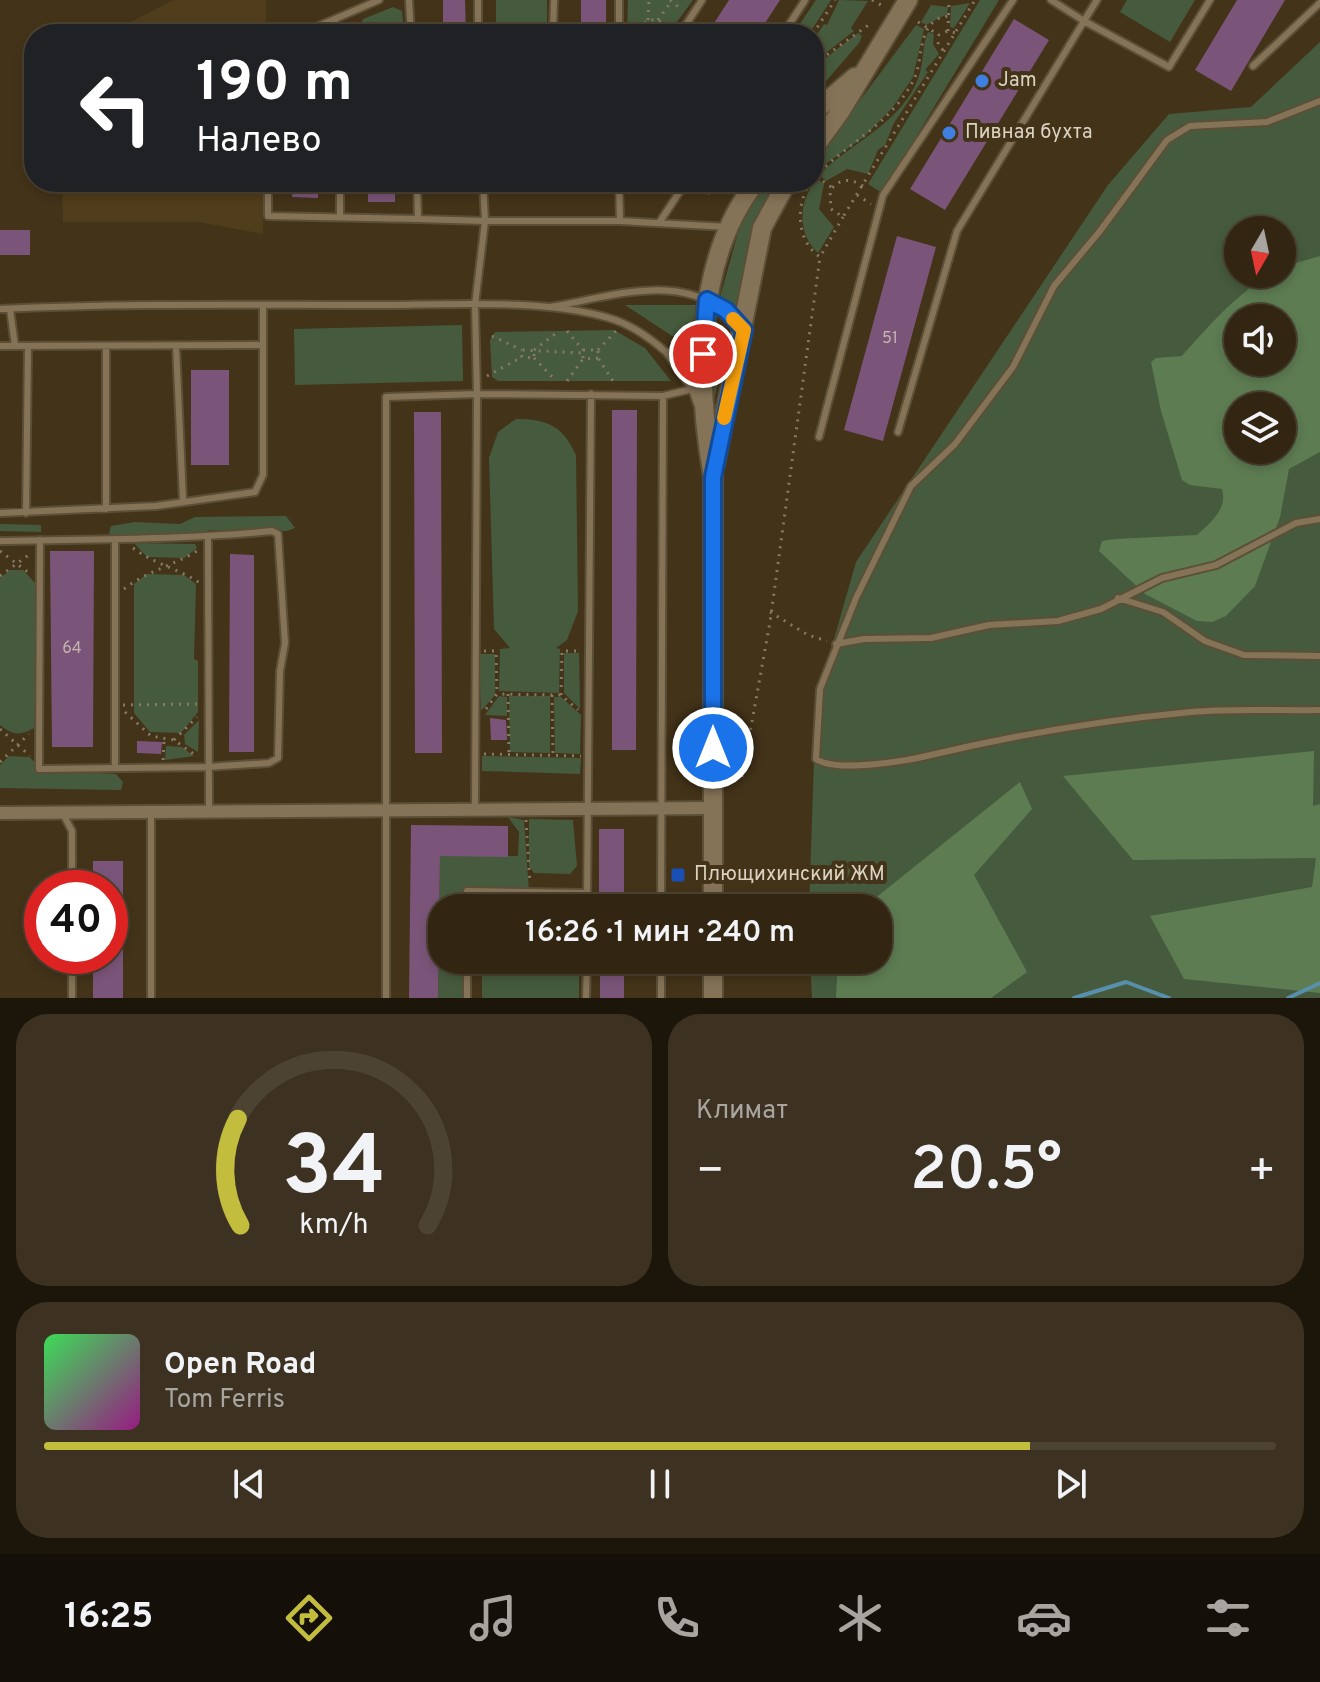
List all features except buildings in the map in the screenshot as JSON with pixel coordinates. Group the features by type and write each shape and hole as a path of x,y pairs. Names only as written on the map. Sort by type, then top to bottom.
{"street":[{"path":"824,134 908,0"},
{"path":"824,104 864,70"},
{"path":"713,894 713,477 703,421 703,354 707,300 729,227 748,192"},
{"path":"713,477 762,228 782,192"},
{"path":"0,813 713,808"},
{"path":"713,974 713,998"}],"lane":[{"path":"323,24 379,0"},
{"path":"409,0 410,24"},
{"path":"478,0 478,24"},
{"path":"553,24 554,0"},
{"path":"619,0 619,24"},
{"path":"686,24 702,0"},
{"path":"789,24 805,0"},
{"path":"819,437 883,195 1013,0"},
{"path":"1051,0 1169,67 1210,0"},
{"path":"898,432 957,231 1097,0"},
{"path":"1253,66 1320,3"},
{"path":"335,19 335,24"},
{"path":"1320,101 1267,122 1190,126 1167,140 1100,231 1054,286 1013,367 955,444 911,486 836,644 820,689 816,759 822,763 902,762 989,741 1192,712 1320,710"},
{"path":"268,192 268,216 620,221 729,227"},
{"path":"340,192 340,217"},
{"path":"417,192 418,219"},
{"path":"475,808 475,305 485,221 484,192"},
{"path":"619,192 620,221"},
{"path":"659,223 679,192"},
{"path":"542,308 661,289 686,290 726,310 744,330"},
{"path":"0,513 156,506 255,492 261,484 263,305"},
{"path":"0,309 475,305 542,308 609,318 649,337 666,352 692,389 703,421"},
{"path":"10,309 15,346"},
{"path":"0,346 263,345"},
{"path":"26,513 28,346"},
{"path":"106,346 106,509"},
{"path":"176,346 183,500"},
{"path":"666,352 737,352"},
{"path":"386,998 386,397 477,394 663,396 692,389"},
{"path":"467,894 467,891 587,893 591,394"},
{"path":"661,894 663,396"},
{"path":"836,644 864,639 931,638 989,625 1058,621 1101,609 1162,578 1216,565 1296,523 1320,519"},
{"path":"0,541 40,544 208,537 272,531 280,537 285,643 280,671 278,758 269,763 207,767 39,769 40,544"},
{"path":"208,537 209,810"},
{"path":"115,540 115,768"},
{"path":"1118,598 1163,612 1205,641 1244,655 1320,656"},
{"path":"62,812 72,831 72,870"},
{"path":"151,812 151,998"},
{"path":"72,974 72,998"},
{"path":"467,974 467,998"},
{"path":"586,998 587,974"},
{"path":"661,974 661,998"}],"path":[{"path":"648,20 649,0"},
{"path":"819,24 835,0"},
{"path":"872,0 881,5"},
{"path":"948,31 949,0"},
{"path":"742,777 770,612 820,257 975,0"},
{"path":"658,20 670,1 686,12"},
{"path":"824,170 875,129 898,104 915,80 927,29 936,19 949,16"},
{"path":"644,24 648,20 658,20 663,24"},
{"path":"918,22 939,35"},
{"path":"824,57 870,24"},
{"path":"939,35 948,31 956,33"},
{"path":"939,35 938,45 945,52"},
{"path":"843,217 829,203 832,188 844,180 863,186"},
{"path":"824,184 832,188"},
{"path":"808,192 799,213 807,243 820,257"},
{"path":"857,195 874,206"},
{"path":"534,354 559,331"},
{"path":"567,331 582,352 583,359 567,381"},
{"path":"487,376 534,354 598,350 616,331"},
{"path":"492,336 534,354 556,381"},
{"path":"522,350 522,357"},
{"path":"598,350 598,358 613,381"},
{"path":"583,359 598,358"},
{"path":"115,540 152,563 167,566 209,589"},
{"path":"0,576 40,544"},
{"path":"115,596 147,571 167,566 208,546"},
{"path":"0,551 40,584"},
{"path":"770,612 808,635 836,644"},
{"path":"475,650 496,651 497,695"},
{"path":"561,695 562,651 589,651"},
{"path":"508,694 509,754"},
{"path":"475,719 497,695 508,694 561,695 589,720"},
{"path":"552,695 553,755"},
{"path":"115,705 136,719 151,736 174,740 207,767"},
{"path":"115,705 207,707"},
{"path":"174,740 207,707"},
{"path":"0,762 16,744 39,728"},
{"path":"0,729 39,766"},
{"path":"162,768 164,740"},
{"path":"475,754 588,756"},
{"path":"526,809 529,892"}],"shaded area":[{"path":"173,0 266,0 266,24 127,24"},
{"path":"62,192 264,192 263,234 199,222 63,222"}],"green space":[{"path":"496,0 547,0 547,24 496,24"},
{"path":"628,0 693,0 675,24 627,24"},
{"path":"816,0 831,0 815,24 800,24"},
{"path":"839,0 868,1 851,28 854,31 824,54 824,24 827,25"},
{"path":"980,0 999,0 882,193 868,184"},
{"path":"1127,0 1195,0 1170,42 1120,12"},
{"path":"970,3 954,28 950,27 951,6"},
{"path":"931,5 948,7 947,14 926,25 921,22"},
{"path":"393,7 402,11 403,24 361,24 363,19"},
{"path":"916,25 924,29 913,77 893,107 864,137 824,165 824,149"},
{"path":"928,32 934,34 933,44 939,54 925,70 928,72 894,123 885,145 878,150 868,174 847,169 826,181 825,169 902,105 919,76"},
{"path":"858,33 862,36 824,83 824,59"},
{"path":"1320,42 1320,998 812,998 811,974 892,974 892,894 809,894 816,702 856,562 1108,185 1169,114 1251,107"},
{"path":"760,192 771,192 753,224 740,315 720,297 741,222"},
{"path":"808,192 822,192 819,209 834,227 818,253 803,226"},
{"path":"1320,256 1320,452 1289,469 1280,517 1255,586 1226,616 1212,622 1197,621 1145,594 1099,551 1102,541 1197,535 1217,515 1223,503 1222,489 1190,485 1182,480 1161,411 1151,362 1156,358 1182,356 1224,311 1224,376 1296,376 1296,304 1231,304 1251,288 1296,288 1296,263"},
{"path":"625,305 696,305 691,338 672,336"},
{"path":"462,325 463,381 295,385 294,329"},
{"path":"614,330 645,348 671,381 498,381 492,377 490,340 495,332"},
{"path":"725,359 714,399 713,365"},
{"path":"516,419 553,426 566,437 576,455 578,611 567,640 556,648 560,649 559,693 499,691 500,649 510,648 494,629 489,458 498,432"},
{"path":"286,516 295,528 287,531 210,530 189,537 109,534 111,526 135,522 180,524 195,517"},
{"path":"0,524 41,525 41,532 0,531"},
{"path":"134,543 195,544 197,548 184,558 147,557"},
{"path":"10,570 23,570 37,585 38,726 19,733 0,725 0,578"},
{"path":"147,574 184,575 196,584 194,659 198,661 198,712 181,733 150,732 134,713 134,584"},
{"path":"564,653 579,653 580,709 564,693"},
{"path":"479,654 495,654 495,695 481,711"},
{"path":"499,696 507,697 507,716 485,715"},
{"path":"509,696 550,696 550,753 510,752"},
{"path":"554,697 561,697 581,715 580,754 555,753"},
{"path":"199,720 198,752 185,744 184,735"},
{"path":"166,746 182,747 194,756 165,760"},
{"path":"1314,751 1313,806 1320,804 1320,993 1184,979 1150,916 1312,887 1316,858 1133,860 1063,776"},
{"path":"9,756 29,757 44,770 116,774 123,782 121,790 0,788 0,765"},
{"path":"482,756 581,758 580,774 482,771"},
{"path":"1020,782 1032,809 974,875 1027,972 991,998 836,998 837,974 892,974 892,894 880,894"},
{"path":"508,817 524,820 529,892 439,894 440,856 518,856 519,832"},
{"path":"529,819 573,820 577,866 570,874 534,873 529,866"},
{"path":"438,974 467,974 466,998 438,998"},
{"path":"482,974 579,974 579,998 482,998"}],"waterway":[{"path":"1074,998 1126,982 1169,998"},
{"path":"1288,998 1320,983"}],"slow traffic":[{"path":"724,418 744,330 733,319"}],"place":[{"name":"Jam","path":"982,81"},
{"name":"Пивная бухта","path":"949,133"},
{"name":"Плющихинский ЖМ","path":"678,875"}],"route":[{"path":"703,354 707,300 726,310 744,330 713,477 713,748"}]}
